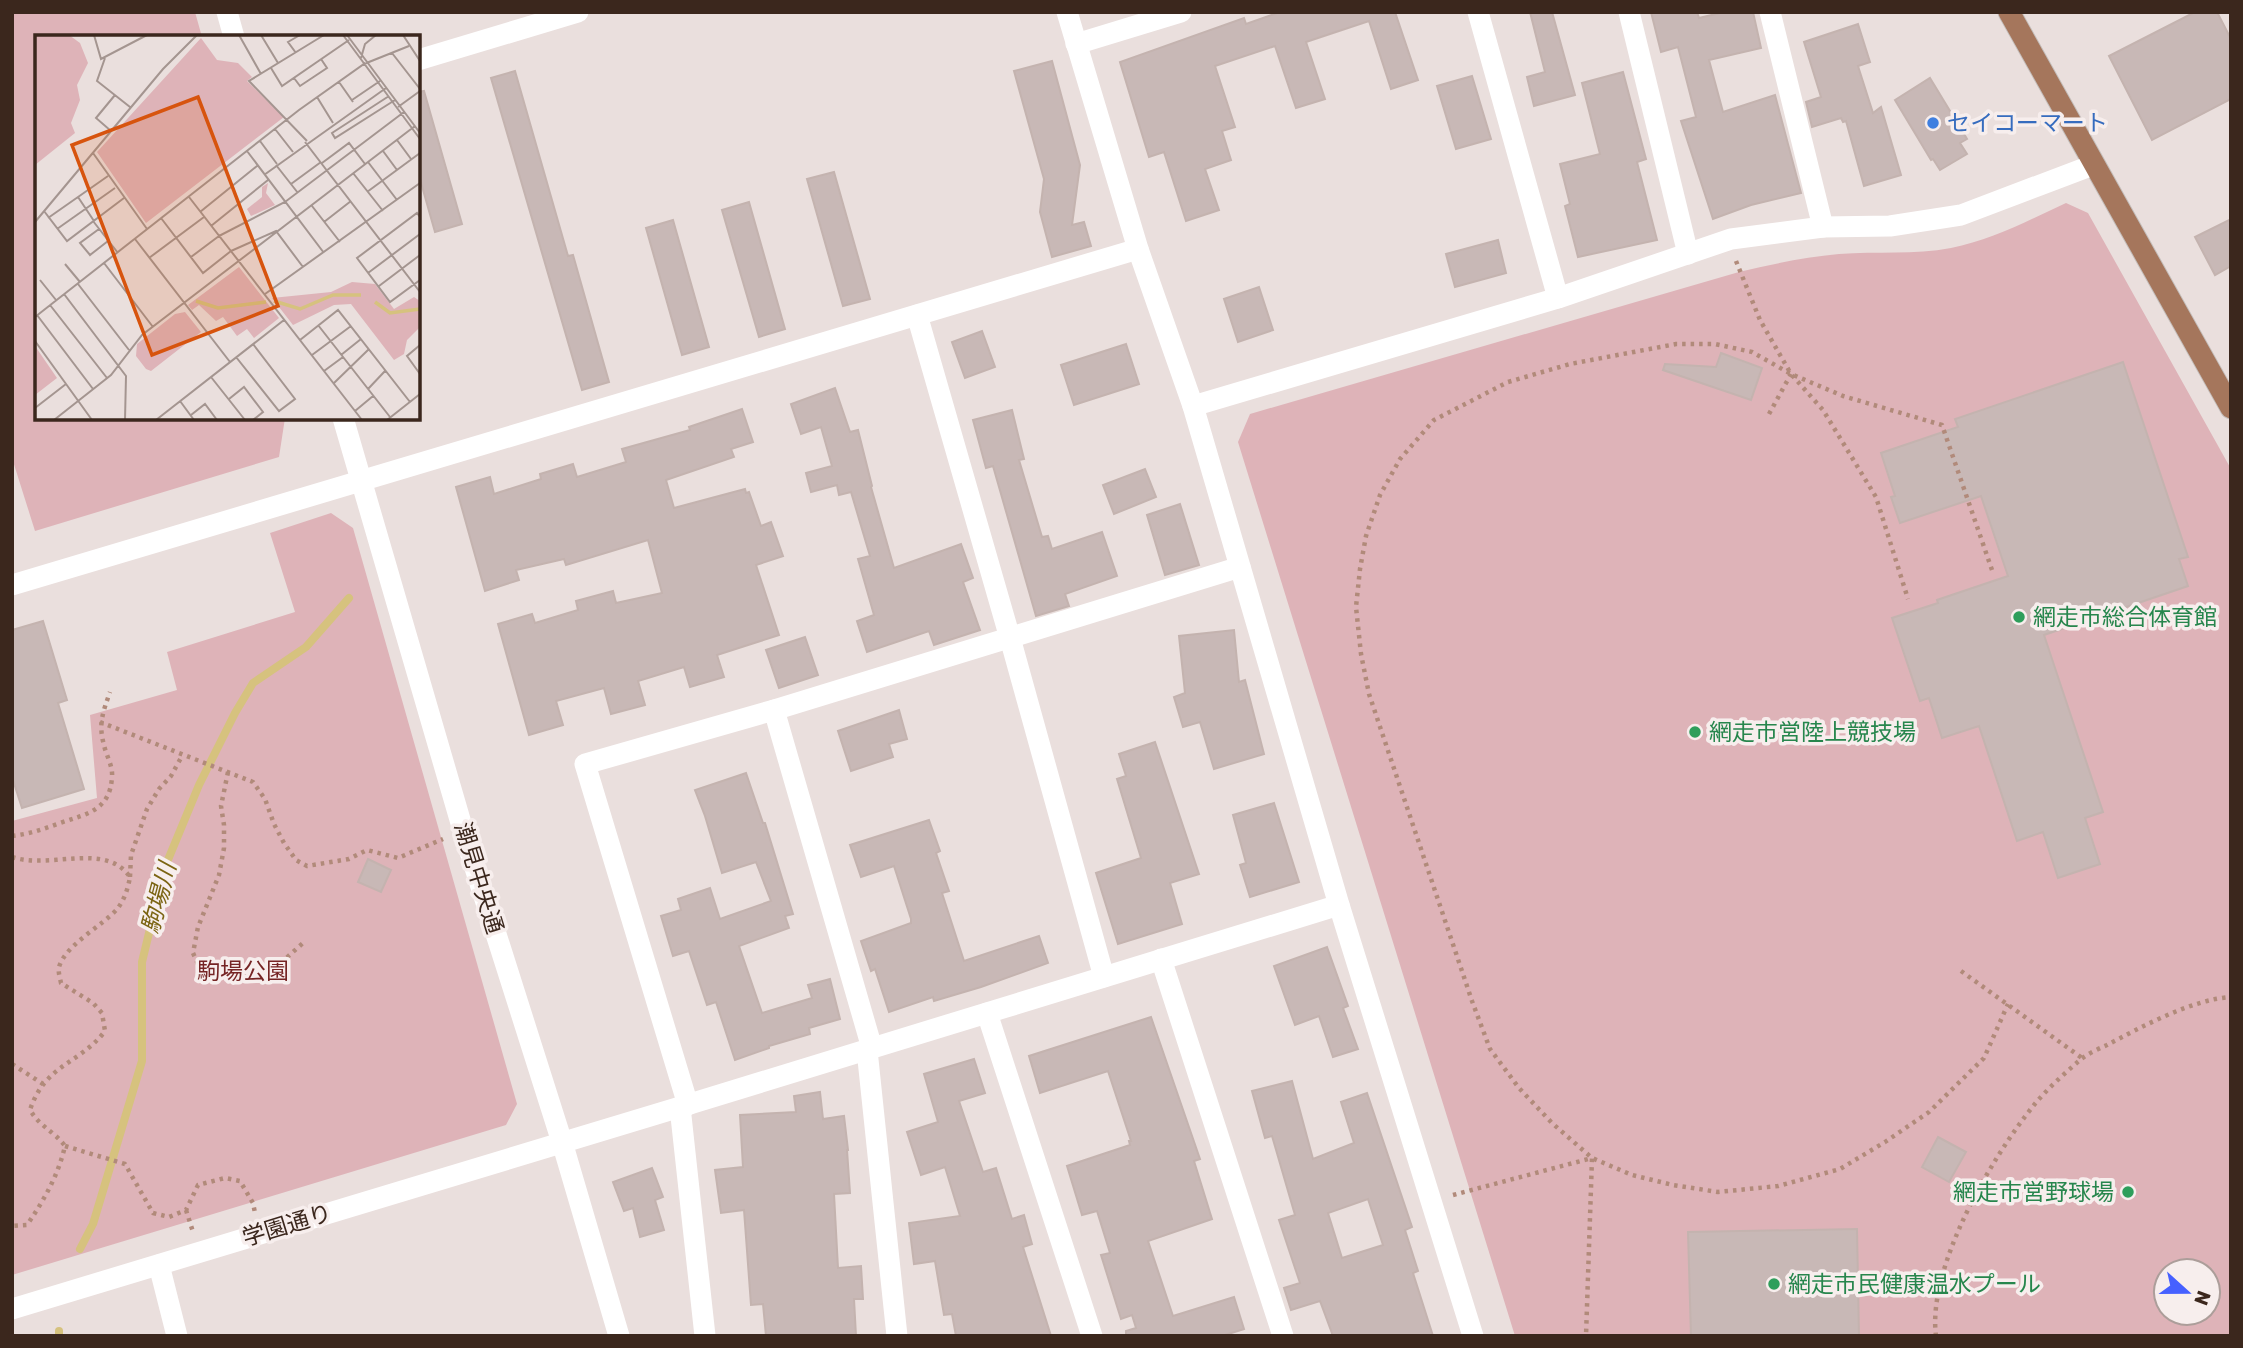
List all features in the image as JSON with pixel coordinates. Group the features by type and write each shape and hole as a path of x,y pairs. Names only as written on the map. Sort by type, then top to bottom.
{"main road":[{"path":"2008,12 2231,408"}],"street":[{"path":"227,12 233,35"},
{"path":"420,59 578,12"},
{"path":"1067,12 1138,249 1193,406 1339,905 1473,1336"},
{"path":"1076,44 1181,12"},
{"path":"1478,12 1558,298"},
{"path":"1629,12 1688,254"},
{"path":"1770,12 1823,227"},
{"path":"1193,406 1558,298 1731,239 1823,227 1890,226 1961,215 2093,165"},
{"path":"12,585 1138,249"},
{"path":"916,315 1010,638 1104,977"},
{"name":"潮見中央通","path":"344,420 463,831 562,1142 619,1336"},
{"path":"705,1336 684,1106 585,764 1240,568"},
{"path":"774,709 869,1049 897,1336"},
{"name":"学園通り","path":"12,1309 1339,905"},
{"path":"1161,959 1283,1336"},
{"path":"986,1013 1093,1336"},
{"path":"159,1265 177,1336"}],"path":[{"path":"1731,239 1739,272 1760,320 1791,374 1823,410 1876,497 1908,598"},
{"path":"1992,570 1942,425 1843,396 1791,374 1752,352 1715,344 1676,344 1570,364 1508,382 1434,420 1400,459 1380,495 1366,536 1356,607 1369,694 1490,1049 1519,1088 1552,1124 1592,1158 1632,1175 1718,1192 1777,1186 1840,1169 1885,1143 1939,1103 1984,1058 2008,1004"},
{"path":"1769,414 1791,374"},
{"path":"12,836 29,834 79,818 95,810 108,795 113,774 103,743 100,722 110,692"},
{"path":"100,722 253,782 265,799 284,843 296,860 307,866 349,859 368,850 398,858 463,831"},
{"path":"182,756 147,809 131,855 128,891 117,909 95,926 64,957 58,969 61,983 93,1003 102,1013 105,1031 94,1045 64,1064 43,1084 36,1092 30,1110 38,1124 57,1135 65,1146 125,1164 153,1213 169,1217 186,1210 198,1185 225,1178 240,1181 253,1203 259,1234"},
{"path":"228,772 221,806 224,848 219,875 198,927 193,953 198,964 214,975 255,977 275,968 303,943"},
{"path":"12,857 41,862 108,859 122,866 130,877"},
{"path":"1961,971 2082,1058"},
{"path":"1936,1336 1939,1282 1958,1232 1979,1188 2008,1139 2036,1103 2082,1058 2169,1015 2217,998 2231,997"},
{"path":"12,1064 43,1084"},
{"path":"12,1226 27,1225 43,1202 53,1184 65,1146"},
{"path":"1431,1201 1592,1158"},
{"path":"1586,1336 1592,1158"}],"green space":[{"path":"12,12 195,12 201,35 35,35 35,420 285,420 279,457 35,531 12,458"},
{"path":"2066,203 2088,213 2231,469 2231,1336 1515,1336 1238,442 1250,414 1739,272 1826,255 1951,248 1996,235"},
{"name":"駒場公園","path":"331,513 353,528 517,1104 506,1125 12,1275 12,821 97,798 90,715 177,690 167,652 295,612 270,533"}],"building":[{"path":"1280,12 1395,12 1418,80 1391,89 1369,21 1306,42 1325,99 1296,108 1275,46 1215,66 1235,127 1222,131 1231,160 1205,169 1219,210 1186,221 1164,152 1149,157 1120,62 1244,18 1246,24"},
{"path":"1530,12 1552,12 1575,95 1534,106 1527,77 1545,72"},
{"path":"1651,12 1697,12 1699,18 1724,12 1753,12 1761,48 1709,60 1723,112 1775,95 1801,193 1751,205 1713,219 1681,121 1696,117 1678,47 1661,52"},
{"path":"2195,12 2217,12 2231,39 2231,99 2152,140 2109,56"},
{"path":"1858,24 1870,62 1858,66 1873,113 1881,107 1901,175 1864,186 1846,121 1843,122 1841,118 1812,127 1806,102 1821,97 1804,42"},
{"path":"1052,61 1080,165 1072,225 1084,222 1091,246 1052,257 1040,212 1044,179 1014,71"},
{"path":"515,71 568,256 573,255 609,382 582,390 491,78"},
{"path":"1623,72 1646,159 1637,162 1657,240 1578,257 1565,206 1570,204 1560,164 1600,154 1582,83"},
{"path":"1472,76 1491,139 1456,149 1437,86"},
{"path":"1930,78 1967,139 1960,143 1967,154 1940,170 1933,159 1931,160 1895,100"},
{"path":"424,91 462,224 435,232 420,179 420,92"},
{"path":"834,172 870,299 843,306 807,179"},
{"path":"749,202 785,329 759,337 722,210"},
{"path":"2231,219 2231,266 2215,275 2195,237"},
{"path":"673,220 709,347 682,355 646,228"},
{"path":"1498,240 1506,273 1455,287 1446,254"},
{"path":"1259,287 1273,330 1238,342 1224,299"},
{"path":"982,331 995,367 965,378 952,342"},
{"path":"1126,344 1139,384 1074,405 1061,365"},
{"path":"1721,353 1762,368 1751,400 1663,370 1665,364 1716,367"},
{"name":"網走市総合体育館","path":"2123,362 2188,557 2179,559 2188,586 2044,635 2103,812 2085,818 2100,864 2058,878 2043,832 2017,841 1979,726 1942,738 1929,698 1920,701 1892,618 2008,576 1981,496 1900,523 1891,497 1895,496 1881,453 1958,427 1955,419"},
{"path":"835,388 850,432 858,430 894,568 961,544 973,578 963,582 980,630 934,645 929,631 867,652 857,621 874,615 858,559 870,556 851,492 839,495 837,485 811,492 806,473 832,466 821,427 801,434 791,404"},
{"path":"742,409 753,442 731,449 734,457 666,480 674,508 745,489 746,493 749,492 761,526 771,522 783,556 756,565 779,635 717,655 724,677 690,687 684,667 638,681 645,705 611,714 604,688 556,701 563,725 529,735 498,624 532,614 535,623 578,610 576,601 613,591 616,603 662,593 648,540 566,565 564,559 516,570 519,580 485,591 456,487 490,477 494,494 541,479 540,474 573,464 577,477 626,462 622,449 690,430 689,427"},
{"path":"1012,410 1024,459 1019,460 1042,537 1048,536 1052,549 1102,532 1117,576 1065,594 1069,606 1036,616 993,466 986,468 973,420"},
{"path":"1145,469 1156,497 1114,514 1103,485"},
{"path":"1180,504 1199,565 1165,575 1147,515"},
{"path":"43,621 67,700 58,703 84,789 22,808 12,777 12,630"},
{"path":"1234,630 1239,682 1245,680 1264,754 1214,769 1200,722 1183,727 1174,697 1185,693 1179,636"},
{"path":"805,637 818,675 779,688 766,650"},
{"path":"899,710 907,739 889,744 893,757 851,771 838,731"},
{"path":"1155,742 1199,874 1170,883 1182,924 1118,944 1096,873 1141,858 1117,779 1126,776 1119,754"},
{"path":"746,773 765,823 793,914 785,916 789,928 739,946 762,1013 812,998 808,985 830,979 840,1019 809,1028 810,1034 735,1060 716,1002 707,1005 689,951 673,956 661,916 681,910 678,899 710,888 720,919 771,901 756,862 722,873 695,790"},
{"path":"1274,803 1299,882 1250,897 1240,865 1246,863 1233,815"},
{"path":"929,820 940,851 936,853 949,891 942,893 964,961 1039,936 1048,963 981,987 934,1001 933,997 889,1012 875,969 871,971 861,941 911,923 911,919 894,866 861,877 850,845"},
{"path":"368,859 391,870 381,892 358,882"},
{"path":"1327,947 1348,1006 1343,1008 1358,1049 1333,1057 1319,1016 1295,1025 1274,966"},
{"path":"1151,1017 1200,1159 1194,1161 1212,1219 1148,1241 1173,1316 1234,1297 1244,1329 1222,1336 1126,1336 1126,1331 1136,1328 1132,1315 1121,1319 1101,1255 1110,1253 1097,1211 1082,1215 1067,1166 1130,1145 1108,1071 1040,1093 1029,1056"},
{"path":"974,1059 985,1093 959,1101 983,1172 996,1168 1012,1219 1024,1215 1032,1244 1023,1247 1051,1336 956,1336 952,1314 944,1315 935,1261 914,1264 909,1223 960,1216 945,1167 921,1175 907,1132 938,1122 924,1074"},
{"path":"1292,1081 1313,1159 1354,1143 1341,1102 1367,1093 1412,1227 1405,1230 1418,1271 1413,1273 1433,1336 1333,1336 1320,1301 1291,1310 1284,1288 1300,1283 1279,1220 1295,1215 1272,1136 1265,1138 1252,1091","holes":["1368,1199 1383,1245 1342,1258 1328,1213"]},
{"path":"820,1092 823,1119 844,1116 850,1193 834,1194 838,1268 861,1266 863,1299 854,1299 856,1336 766,1336 763,1304 751,1305 744,1210 721,1213 715,1170 743,1167 740,1115 796,1112 794,1096"},
{"path":"1938,1137 1966,1152 1949,1182 1922,1167"},
{"path":"652,1168 663,1197 655,1200 664,1230 640,1237 633,1208 624,1211 613,1182"},
{"name":"網走市民健康温水プール","path":"1857,1229 1859,1336 1691,1336 1688,1232"}],"waterway":[{"name":"駒場川","path":"80,1249 93,1224 142,1061 142,962 165,867 199,785 253,683 306,647 349,598"},
{"name":"駒場川","path":"59,1331 59,1336"}],"place":[{"name":"セイコーマート","path":"1933,123"},
{"name":"網走市総合体育館","path":"2019,617"},
{"name":"網走市営陸上競技場","path":"1695,732"},
{"name":"網走市営野球場","path":"2128,1192"},
{"name":"網走市民健康温水プール","path":"1774,1284"}]}
